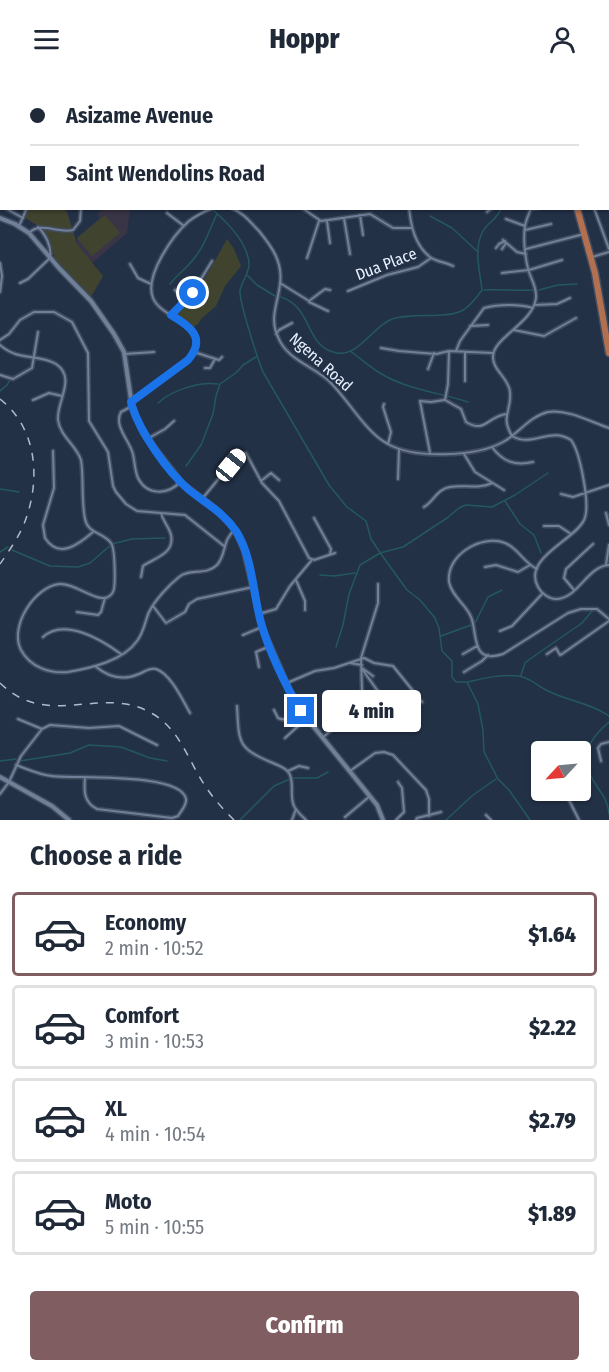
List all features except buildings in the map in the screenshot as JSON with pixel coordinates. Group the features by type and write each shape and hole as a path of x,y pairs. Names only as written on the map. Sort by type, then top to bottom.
{"highway":[{"path":"578,210 592,257 609,353"}],"street":[{"path":"7,210 22,218"},
{"path":"19,226 26,210"},
{"path":"28,233 38,227 66,232 73,230 80,221 81,210"},
{"path":"180,482 175,488 165,492 151,490 142,484 138,478 133,454 119,423 121,412 188,360 194,352 196,339 191,328 156,304 151,284 164,252 184,226 196,216 210,210"},
{"name":"Ngena Road","path":"236,210 247,218 274,250 280,268 280,283 274,312 276,334 283,347 328,380 376,435 388,444 399,449 464,454 492,447 512,436 538,416 555,412 609,428"},
{"path":"305,210 319,221 372,215 395,229 411,228"},
{"path":"409,210 411,228 430,258 453,266"},
{"path":"531,210 525,228 526,254 536,291 534,306 514,330 496,346 493,352 494,364 510,387 506,425 512,436 525,441 557,434 568,438 575,447 586,493 585,517 580,526 554,547 537,569 536,582 543,593 560,599 574,590 597,569 608,565 609,545"},
{"path":"592,257 609,250 595,210"},
{"path":"167,213 184,226"},
{"path":"360,215 363,235"},
{"path":"0,218 19,226 28,233 91,301 118,340 124,354 131,404 138,423 147,439 180,482 222,514 235,530 244,550 262,627 286,683 301,711 380,809 383,820"},
{"path":"344,218 350,254"},
{"path":"506,219 525,228 551,224"},
{"path":"307,258 319,221"},
{"path":"327,221 330,243"},
{"path":"20,283 28,279 50,258 51,251 45,236 38,227"},
{"path":"526,249 585,233"},
{"path":"505,241 519,253 526,254"},
{"path":"496,248 505,241"},
{"path":"502,249 505,241"},
{"name":"Dua Place","path":"348,291 387,275 418,267 430,258"},
{"path":"502,273 529,270 562,260"},
{"path":"171,315 186,302 212,261"},
{"path":"0,263 2,276 0,292"},
{"path":"130,264 138,278 151,284"},
{"path":"280,283 328,311"},
{"path":"307,300 312,300 325,289 330,290"},
{"path":"175,290 186,302"},
{"path":"456,351 470,326 487,307 557,304 570,298"},
{"path":"0,340 11,333 20,320 39,311 59,314 74,324 88,353 89,422 108,452 114,488 132,509 141,512 185,515 224,546"},
{"path":"514,330 544,336 576,318"},
{"path":"276,334 292,323"},
{"path":"470,326 488,325"},
{"path":"0,375 9,380 32,368 38,332"},
{"path":"0,345 12,353 51,362 62,370 66,384 58,420 62,432 81,460 86,520 93,532 108,540 113,548 114,588 112,593 105,598 98,598 70,584 52,585 36,597 21,622 18,634 21,650 32,664 39,668 65,672 96,666 134,646 153,606 180,576 213,568 220,561 226,538 235,530"},
{"path":"381,348 434,353 493,352"},
{"path":"445,400 449,351"},
{"path":"124,354 154,352"},
{"path":"194,352 220,360 222,357"},
{"path":"465,352 465,381"},
{"path":"428,369 434,353"},
{"path":"205,368 210,368 215,358"},
{"path":"33,400 49,393 62,396"},
{"path":"430,453 421,400 431,402 445,400 460,408 466,422 478,427 487,424 494,416 507,414"},
{"path":"384,404 383,408 391,432 388,444"},
{"path":"147,439 174,421"},
{"path":"492,447 509,463 533,462"},
{"path":"398,478 399,449"},
{"path":"53,451 54,488 44,525 45,538 54,547 68,548 77,545 93,532"},
{"path":"202,499 239,454 243,452 248,454 261,481 279,501 306,554 312,560"},
{"path":"464,454 472,469 504,490"},
{"path":"261,481 270,473 279,480"},
{"path":"424,507 448,487 483,486 492,483"},
{"path":"561,494 572,497 609,485"},
{"path":"141,577 143,566 166,553 170,546 171,536 161,513"},
{"path":"606,513 609,525"},
{"path":"314,518 331,549 330,554"},
{"path":"544,526 559,526 571,534"},
{"path":"537,569 510,546 495,541 464,551 454,561 450,569 451,587 472,619 477,646 488,655 503,654 576,610 597,609 609,620 562,654 558,654 556,648 547,654"},
{"path":"574,590 564,578 564,572 593,544"},
{"path":"259,614 276,609 312,560 335,553"},
{"path":"485,567 496,565 518,572 530,565"},
{"path":"296,580 305,601 305,610"},
{"path":"322,738 364,704 361,658 378,603 378,584"},
{"path":"153,606 164,622 167,622 184,613 189,603 197,599 253,587"},
{"path":"500,632 512,626 543,593"},
{"path":"77,612 98,615 105,598"},
{"path":"243,635 262,627"},
{"path":"43,637 50,631 65,629 85,632 121,654"},
{"path":"259,667 256,652 270,646"},
{"path":"463,654 477,646"},
{"path":"464,672 482,662 488,655"},
{"path":"286,683 315,671 361,658 393,666 422,702"},
{"path":"349,663 362,667 373,676"},
{"path":"96,666 106,674 119,677 130,677 151,669 157,670 178,691 190,713"},
{"path":"362,667 395,715"},
{"path":"237,705 239,736 244,746 254,755 288,771 292,781 292,799 296,809 306,820"},
{"path":"274,710 277,717 282,720 294,717 301,711"},
{"path":"285,738 307,718"},
{"path":"18,719 42,729"},
{"path":"0,794 9,782 23,753 42,729 52,724 89,728 119,726 156,745"},
{"path":"602,761 597,748 609,742"},
{"path":"350,771 370,754 384,752 395,757 429,796 429,816"},
{"path":"16,765 50,776 110,777 162,783 184,795 186,803 178,816 172,818 97,808 90,805 86,799 85,777"},
{"path":"288,771 299,766 308,768"},
{"path":"0,777 52,806 69,820"},
{"path":"396,820 404,812 402,788 398,782"},
{"path":"345,817 370,796"},
{"path":"570,801 579,820"},
{"path":"292,820 296,809"},
{"path":"417,819 441,812"},
{"path":"486,815 491,820"}],"shaded area":[{"path":"103,210 130,210 127,233 92,263 77,244 77,238 100,218 97,214"}],"green space":[{"path":"28,210 64,210 67,212 77,244 103,276 91,297 55,259 46,234 24,217"},
{"path":"105,215 120,233 92,256 77,238"},
{"path":"227,239 241,266 225,286 216,306 193,327 174,314 193,300"}],"waterway":[{"path":"213,210 236,234 248,256 249,268 240,297 263,372 329,485 347,507 366,521 371,539 381,554 407,590 420,600 435,618 439,628 442,651 452,661 452,677 456,682 467,682 478,704 484,752 498,779 509,790 530,820"},
{"path":"281,297 292,302 299,310 319,343 326,349 337,353 352,351 390,320 406,316 444,315 459,312 469,306 482,290 478,245 483,231 500,210"},
{"path":"170,284 199,251 217,214"},
{"path":"430,216 452,228 477,251"},
{"path":"247,275 257,285 275,296"},
{"path":"539,290 558,285 577,284"},
{"path":"484,290 533,290"},
{"path":"350,351 376,371 390,378 412,387 468,402"},
{"path":"186,466 201,445 213,414 220,384 256,357"},
{"path":"0,391 12,376"},
{"path":"158,403 186,388 202,384 218,384"},
{"path":"336,647 349,594 360,565 380,553 403,547 459,508 466,505 492,507 548,473"},
{"path":"0,489 19,492"},
{"path":"505,501 520,524 534,535 541,553"},
{"path":"12,550 50,566 78,567 90,563 112,544 132,539 165,538"},
{"path":"0,552 8,547"},
{"path":"320,575 355,573"},
{"path":"475,623 488,597 502,590"},
{"path":"521,675 525,663 582,623 592,611"},
{"path":"441,636 471,625"},
{"path":"468,682 499,676 523,677 548,691 595,708 609,716"},
{"path":"609,722 592,741 587,755 589,771 605,799 609,814"},
{"path":"20,761 70,753 89,745 121,747 150,758 167,761"},
{"path":"0,761 16,759"},
{"path":"293,778 317,778 328,772"},
{"path":"240,820 274,786 290,779"},
{"path":"446,820 473,795 496,779"}],"railway":[{"path":"0,399 13,411 29,440 34,473 33,491 24,524 0,564"},
{"path":"0,683 19,697 37,704 56,706 114,703 134,706 153,714 177,737 207,789 234,820"}],"route":[{"path":"193,293 171,315 191,328 196,339 194,352 188,360 131,402 132,406 143,433 182,483 222,514 239,536 249,567 262,627 286,683 301,711"}]}
